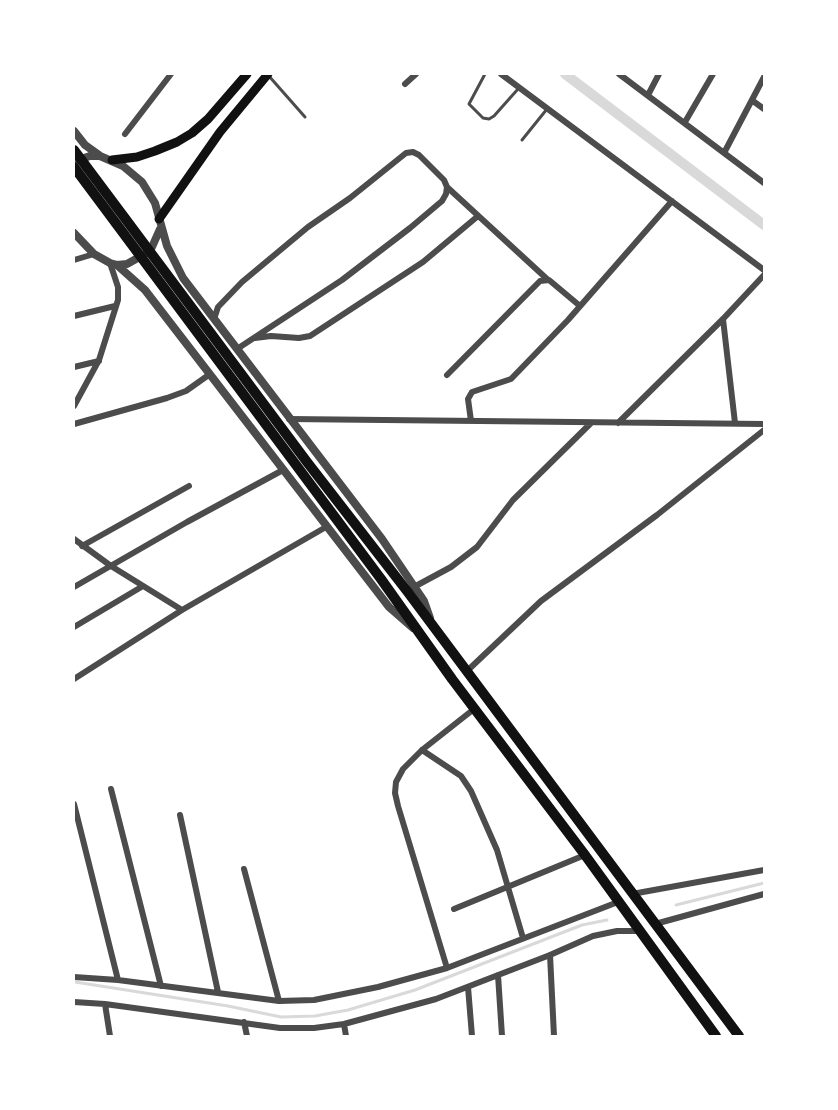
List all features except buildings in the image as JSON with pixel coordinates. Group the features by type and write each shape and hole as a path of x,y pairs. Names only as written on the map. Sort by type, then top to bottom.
{"highway":[{"path":"74,150 307,462 392,572 411,589 431,623 739,1036"},
{"path":"74,165 381,579 474,709 585,855 716,1036"}],"main road":[{"path":"112,160 137,157 184,137 208,119 247,74"},
{"path":"160,223 220,132 268,74"}],"street":[{"path":"125,134 171,74"},
{"path":"405,84 416,74"},
{"path":"501,74 765,270"},
{"path":"619,74 765,183"},
{"path":"648,95 659,74"},
{"path":"685,122 713,74"},
{"path":"724,153 765,77"},
{"path":"753,100 765,109"},
{"path":"74,131 85,145 100,156 123,165 142,182 155,203 167,246 183,278 382,539 411,589 451,567 477,547 513,500 591,423"},
{"path":"214,319 218,307 242,282 308,227 350,198 406,153 413,152 419,155 444,180 447,187 478,216 580,306"},
{"path":"74,165 90,156 100,156"},
{"path":"237,349 342,280 410,228 442,201 447,187"},
{"path":"471,421 468,399 472,392 511,379 580,306 672,201"},
{"path":"255,338 310,336 423,262 478,216"},
{"path":"114,264 127,264 145,254 152,247 160,223"},
{"path":"74,233 94,254 114,264 146,290 389,607 419,632"},
{"path":"74,260 94,254"},
{"path":"74,406 99,360 118,300 114,264"},
{"path":"617,424 765,275"},
{"path":"447,375 540,281 547,279"},
{"path":"74,316 115,306"},
{"path":"723,319 735,423"},
{"path":"74,367 99,360"},
{"path":"74,424 167,398 186,391 210,374"},
{"path":"289,419 765,424"},
{"path":"467,671 541,601 657,515 765,430"},
{"path":"74,587 283,470"},
{"path":"182,610 76,543 189,486"},
{"path":"74,679 182,610 326,527"},
{"path":"74,627 143,586"},
{"path":"447,968 395,794 396,782 403,769 422,750 474,709"},
{"path":"422,750 461,776 471,791 497,850 523,938"},
{"path":"111,789 161,986"},
{"path":"74,804 118,980"},
{"path":"180,815 218,992"},
{"path":"453,909 585,855"},
{"path":"244,869 279,1001"},
{"path":"632,894 765,870"},
{"path":"655,924 765,894"},
{"path":"74,977 118,980 279,1001 314,1000 351,994 447,968 618,902"},
{"path":"74,1002 105,1004 280,1028 314,1028 344,1024 436,999 593,936 617,931 639,931"},
{"path":"550,955 554,1036"},
{"path":"498,975 502,1036"},
{"path":"468,987 472,1036"},
{"path":"105,1004 110,1036"},
{"path":"244,1022 247,1036"},
{"path":"344,1024 346,1036"}],"lane":[{"path":"268,74 305,117"},
{"path":"485,74 470,104 472,109 483,118 489,119 494,116 519,88"},
{"path":"522,140 548,108"}],"waterway":[{"path":"565,74 764,225"},
{"path":"676,905 764,883"},
{"path":"75,982 228,1006 281,1017 315,1016 348,1010 415,990 582,925 607,920"}]}
